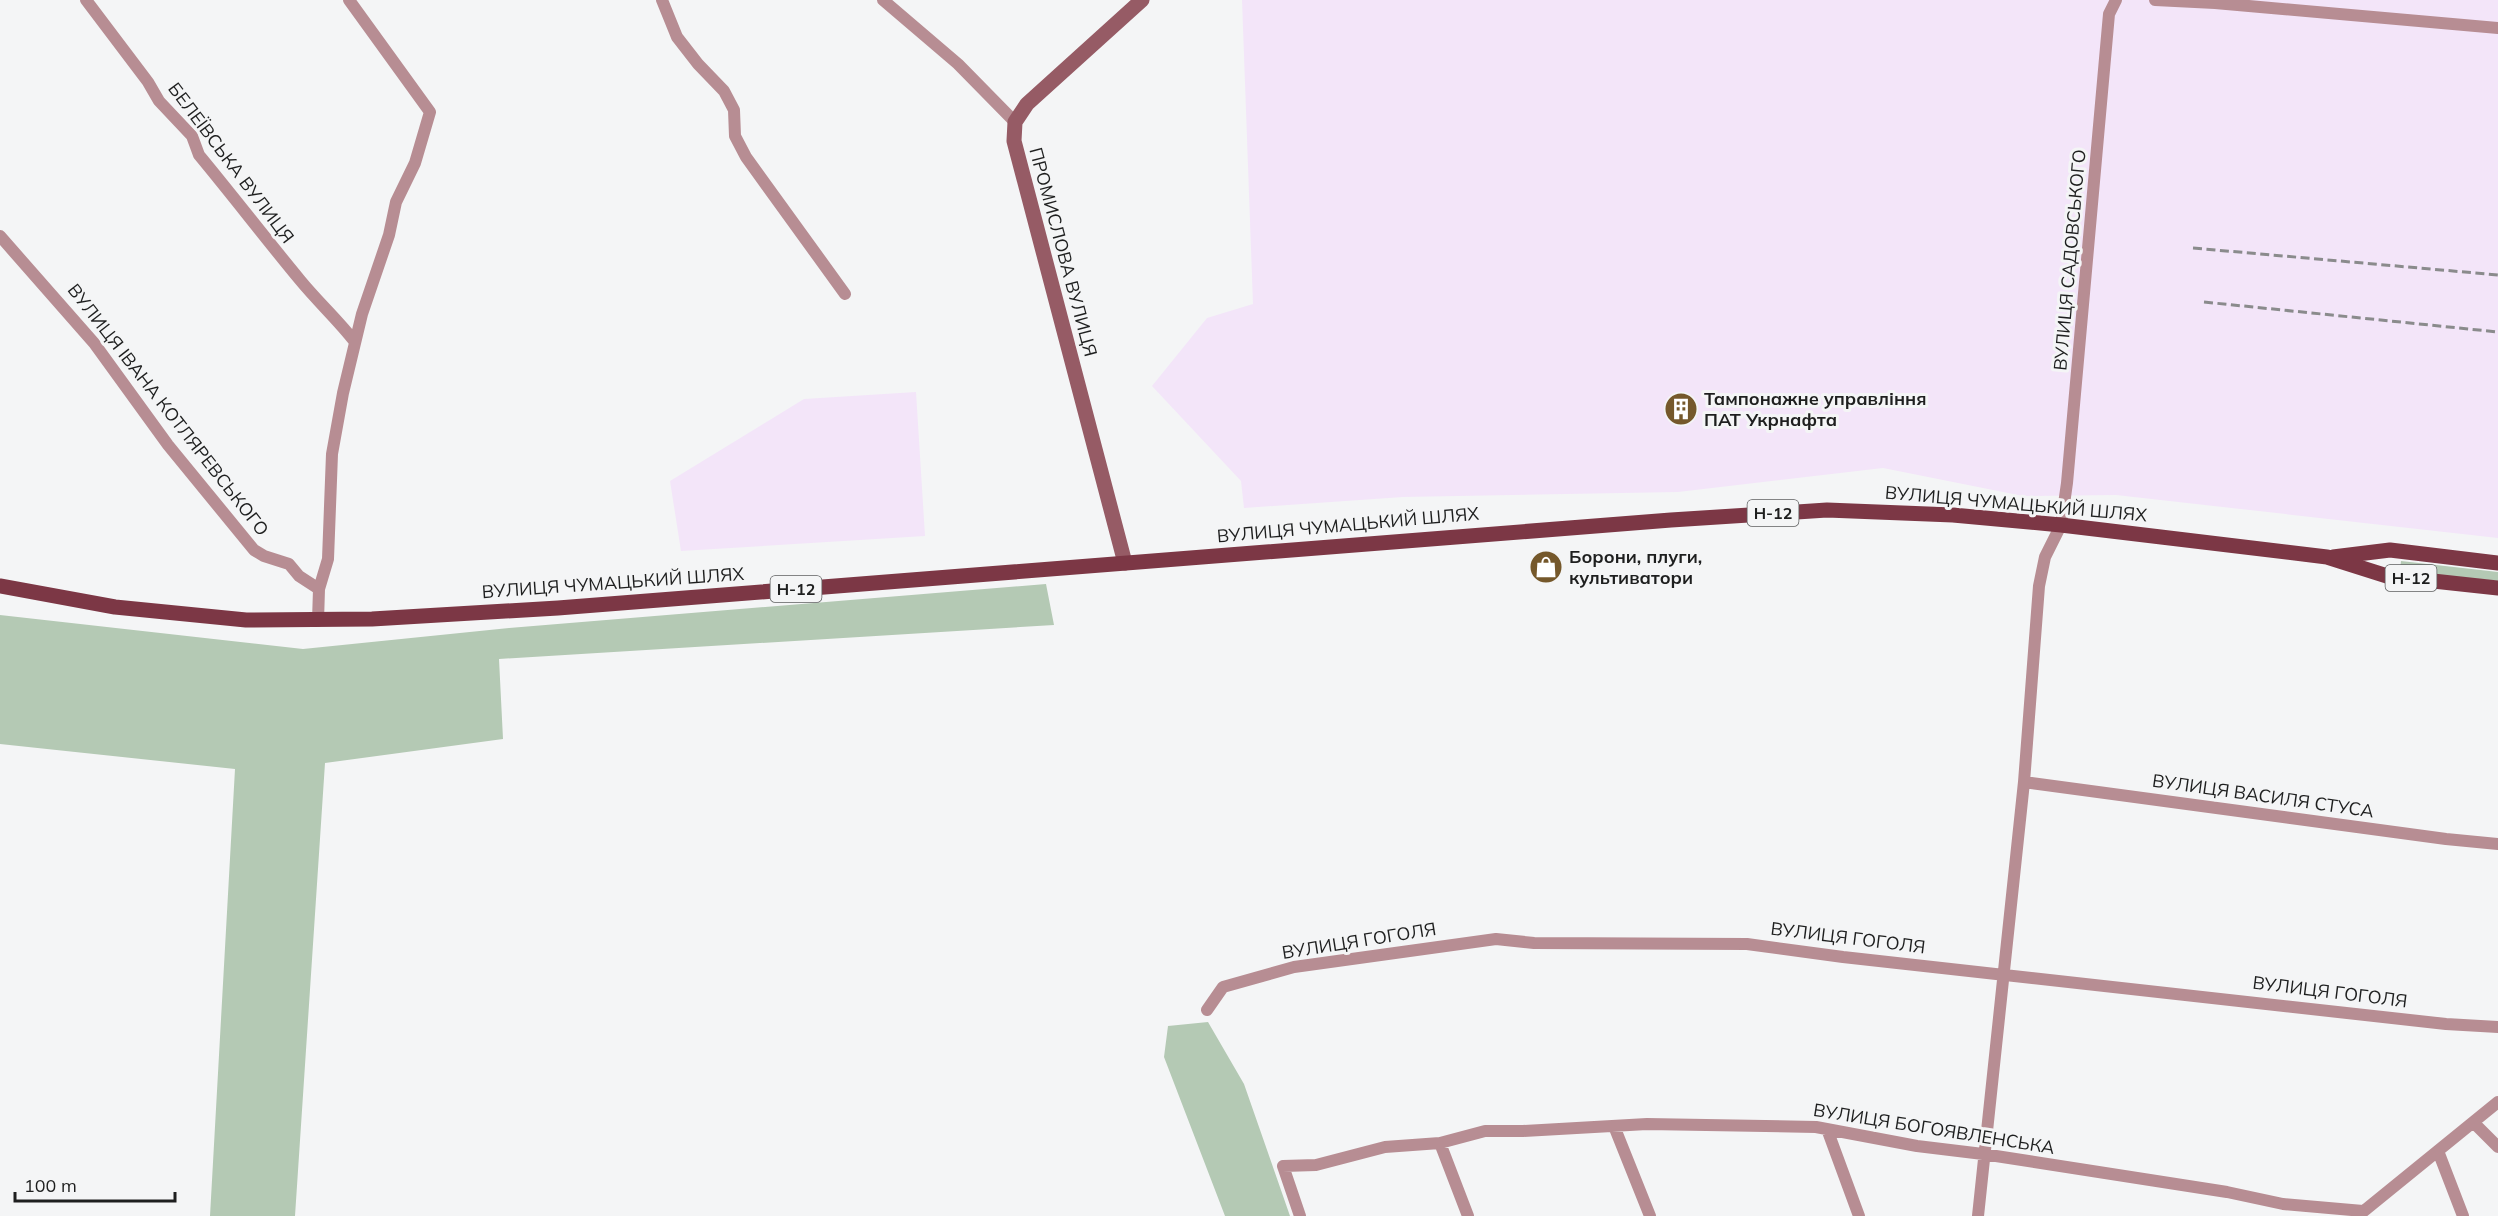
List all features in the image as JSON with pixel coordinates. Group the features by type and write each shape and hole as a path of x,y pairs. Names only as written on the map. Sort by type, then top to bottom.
{"main road":[{"name":"ВУЛИЦЯ ЧУМАЦЬКИЙ ШЛЯХ","path":"0,586 116,607 246,620 372,619 558,608 1125,562 1827,510 1953,515 2061,525 2327,557 2387,576 2498,588"},
{"name":"ВУЛИЦЯ ЧУМАЦЬКИЙ ШЛЯХ","path":"2327,557 2390,550 2498,563"}],"street":[{"name":"БЕЛЕЇВСЬКА ВУЛИЦЯ","path":"86,0 148,82 159,101 192,136 199,155 312,295 341,324 355,342"},
{"path":"318,621 319,589 328,559 332,454 355,342 389,235 396,202 415,163 430,112 349,0"},
{"path":"662,0 677,37 698,64 724,91 734,110 735,136 746,157 845,294"},
{"path":"883,0 950,56 1015,122 1027,104 1142,0"},
{"name":"ВУЛИЦЯ САДОВСЬКОГО","path":"1977,1216 2024,782 2039,586 2045,557 2061,525 2067,483 2109,14 2116,0"},
{"path":"2155,0 2215,3 2498,28"},
{"name":"ПРОМИСЛОВА ВУЛИЦЯ","path":"1015,122 1014,141 1125,562"},
{"name":"ВУЛИЦЯ ІВАНА КОТЛЯРЕВСЬКОГО","path":"0,236 94,343 168,445 254,550 264,556 284,561 299,576 319,589"},
{"name":"ВУЛИЦЯ ВАСИЛЯ СТУСА","path":"2024,782 2498,844"},
{"name":"ВУЛИЦЯ ГОГОЛЯ","path":"1207,1010 1223,987 1294,967 1496,939 1534,943 1747,944 2446,1024 2498,1028"},
{"path":"2361,1214 2498,1102"},
{"path":"2474,1123 2498,1147"},
{"name":"ВУЛИЦЯ БОГОЯВЛЕНСЬКА","path":"1300,1216 1283,1166 1316,1165 1385,1147 1440,1143 1485,1131 1647,1124 1816,1127 1917,1146 1983,1154 2227,1192 2283,1204 2361,1214"},
{"path":"1614,1126 1650,1216"},
{"path":"1827,1129 1859,1216"},
{"path":"1440,1143 1468,1216"},
{"path":"2438,1151 2463,1216"}],"shaded area":[{"path":"1242,0 2498,0 2498,538 2116,495 2023,496 1883,468 1678,492 1403,497 1244,508 1241,481 1152,386 1207,318 1253,304"},
{"path":"916,392 925,536 681,551 670,481 804,399"}],"green space":[{"path":"2401,561 2498,572 2498,581 2400,571"},
{"path":"1046,584 1054,625 499,659 503,739 325,763 295,1216 210,1216 235,769 0,744 0,615 303,649 509,628"},
{"path":"1208,1022 1244,1084 1290,1216 1225,1216 1164,1057 1168,1026"}],"railway":[{"path":"2193,248 2498,275"},
{"path":"2204,302 2498,332"}],"place":[{"name":"Тампонажне управління ПАТ Укрнафта","path":"1681,409"},
{"name":"Борони, плуги, культиватори","path":"1546,567"}]}
